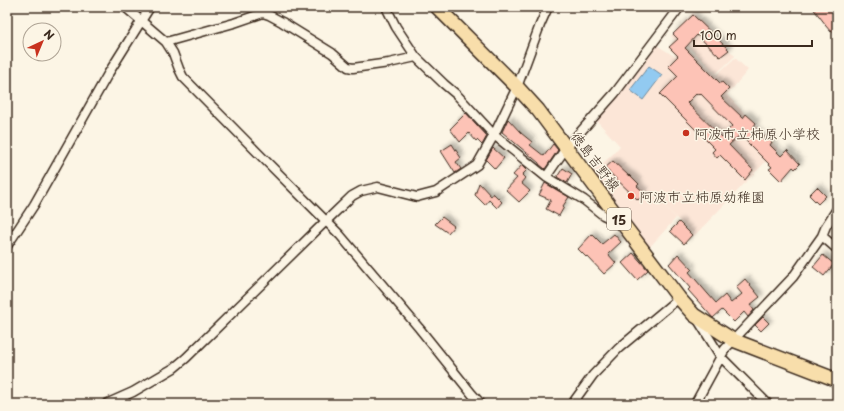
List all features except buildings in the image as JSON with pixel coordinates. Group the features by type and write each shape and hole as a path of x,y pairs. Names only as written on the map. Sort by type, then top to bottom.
{"main road":[{"name":"徳島吉野線","path":"437,7 538,110 679,298 694,314 733,340 837,380"}],"street":[{"path":"125,7 166,42 173,53 183,77 340,235 472,394 482,404"},
{"path":"7,246 34,205 108,74 150,7"},
{"path":"387,7 396,27 416,56 457,95 494,135 546,177 584,200 603,215 623,224"},
{"path":"106,404 132,392 174,368 186,358 352,196 361,191 378,188 417,197 436,192 478,165 517,87 548,7"},
{"path":"546,177 566,148 615,93 680,7"},
{"path":"166,42 263,13 282,22 332,53 348,67 353,68 389,63 416,56"},
{"path":"695,404 725,349 793,277 822,236 826,226 837,209"},
{"path":"822,236 837,249"},
{"path":"572,404 593,375 619,348 679,298"},
{"path":"694,314 721,357 768,404"}],"shaded area":[{"path":"693,13 735,56 716,74 688,46 676,55 668,48 675,40 671,36"},
{"name":"阿波市立柿原小学校","path":"655,44 674,56 687,48 716,75 735,58 748,70 727,95 778,149 694,236 641,182 676,218 648,249 591,174 620,146 597,121"}],"water":[{"path":"649,66 662,75 643,100 630,90"}],"place":[{"name":"阿波市立柿原小学校","path":"686,133"},
{"name":"阿波市立柿原幼稚園","path":"631,196"}]}
